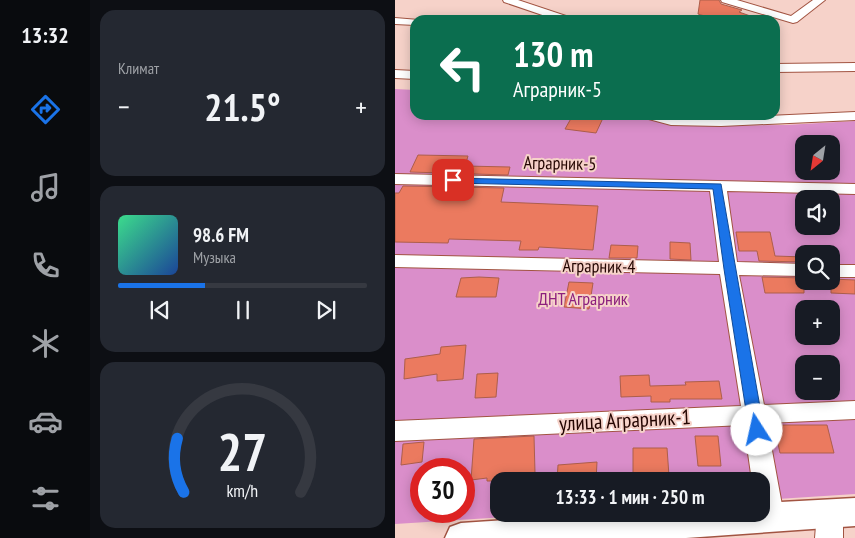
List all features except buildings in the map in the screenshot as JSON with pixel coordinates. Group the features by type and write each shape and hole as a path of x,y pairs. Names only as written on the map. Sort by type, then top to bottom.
{"street":[{"path":"507,0 553,15"},
{"path":"726,0 776,15"},
{"path":"780,16 793,20 820,0"},
{"path":"395,21 410,22"},
{"path":"780,68 855,67"},
{"path":"395,74 410,75"},
{"path":"780,119 855,116"},
{"path":"668,120 721,122 766,120"},
{"name":"Аграрник-5","path":"395,179 718,190 855,189"},
{"path":"718,190 729,269 771,516"},
{"name":"Аграрник-4","path":"395,261 795,270"},
{"path":"840,270 855,271"},
{"name":"улица Аграрник-1","path":"395,431 753,413 855,410"},
{"path":"461,538 771,516 838,521"}],"green space":[{"name":"ДНТ Аграрник","path":"395,89 410,90 410,120 654,120 671,126 786,125 855,121 855,494 770,499 770,472 490,472 490,518 475,519 475,458 410,458 411,523 395,524"}],"route":[{"path":"453,180 718,186 729,269 757,430"}]}
